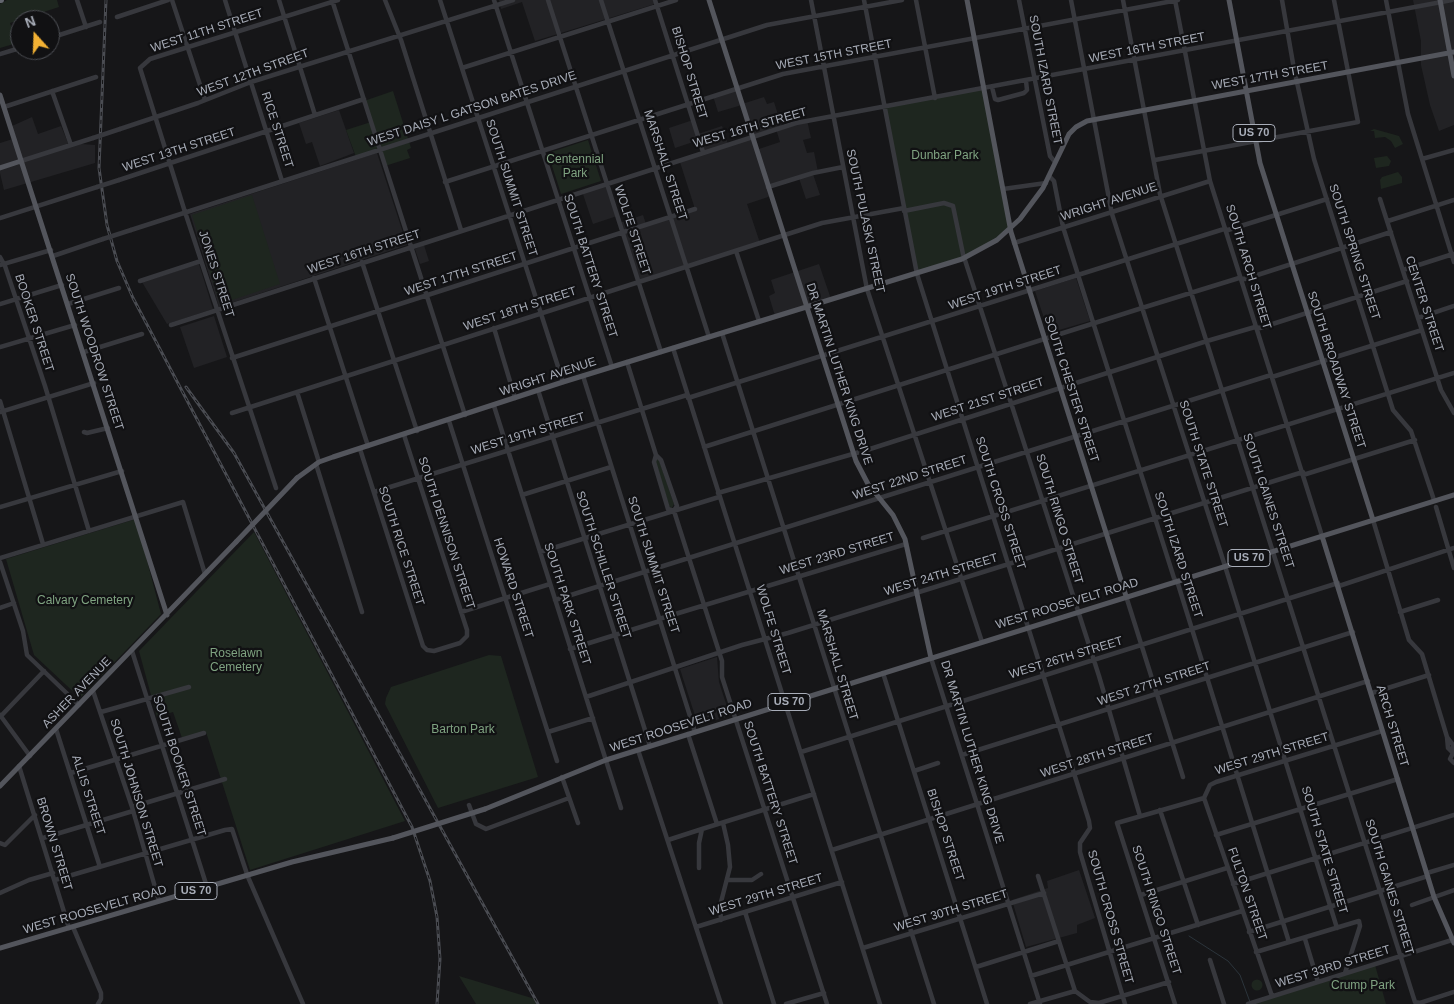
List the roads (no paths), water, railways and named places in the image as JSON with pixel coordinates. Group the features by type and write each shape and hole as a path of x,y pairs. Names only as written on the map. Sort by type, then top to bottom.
{"main road":[{"name":"DR MARTIN LUTHER KING DRIVE","path":"709,0 853,453 861,473 896,520 906,544 932,658"},
{"name":"SOUTH CHESTER STREET","path":"967,0 1014,243 1126,596"},
{"name":"SOUTH BROADWAY STREET","path":"1229,0 1256,141 1276,215 1373,520"},
{"path":"1440,1 1452,52 1454,76"},
{"name":"WEST 17TH STREET","path":"1046,183 1072,130 1081,124 1195,100 1452,52"},
{"name":"SOUTH WOODROW STREET","path":"0,95 4,107 3,114 37,207 167,615"},
{"name":"WEST 12TH STREET","path":"0,168 21,161"},
{"name":"WRIGHT AVENUE","path":"167,615 297,478 318,463 563,382 965,258 988,246 1011,229 1031,207 1046,183"},
{"name":"WEST ROOSEVELT ROAD","path":"0,948 292,862 393,838 485,809 606,760 1454,494"},
{"name":"ARCH STREET","path":"1322,536 1434,897 1453,941"},
{"name":"ASHER AVENUE","path":"0,786 167,615"}],"street":[{"path":"77,0 86,27"},
{"path":"117,17 170,0 205,100"},
{"name":"RICE STREET","path":"225,0 282,181"},
{"path":"279,0 315,115"},
{"path":"334,0 348,51 465,415"},
{"name":"WEST 11TH STREET","path":"141,66 150,59 334,0"},
{"path":"385,0 461,230"},
{"name":"SOUTH SUMMIT STREET","path":"440,0 563,382"},
{"name":"WEST 12TH STREET","path":"21,161 155,118 251,82 398,37 494,3 513,0"},
{"name":"WOLFE STREET","path":"548,0 661,352"},
{"name":"MARSHALL STREET","path":"601,0 709,336"},
{"name":"BISHOP STREET","path":"655,0 703,152"},
{"path":"462,68 676,0"},
{"name":"SOUTH PULASKI STREET","path":"811,0 867,289 982,642"},
{"name":"SOUTH CROSS STREET","path":"864,0 917,274 1090,824 1089,830 1080,845 1080,852 1125,1004"},
{"name":"WEST DAISY L GATSON BATES DRIVE","path":"2,265 103,239 430,132 767,25 902,0"},
{"path":"916,0 934,98"},
{"name":"SOUTH IZARD STREET","path":"1019,0 1050,156 1055,162"},
{"name":"SOUTH STATE STREET","path":"1071,0 1112,212 1256,663 1337,928"},
{"name":"SOUTH GAINES STREET","path":"1123,0 1161,196 1415,1002 1420,1003 1454,992"},
{"name":"WEST 15TH STREET","path":"445,182 783,74 1176,0"},
{"name":"SOUTH ARCH STREET","path":"1176,0 1210,181 1322,536"},
{"name":"SOUTH SPRING STREET","path":"1282,0 1307,132 1327,199 1393,410 1410,428 1434,500"},
{"path":"1154,160 1358,122 1334,0"},
{"path":"1386,0 1408,114 1454,262"},
{"name":"WEST 16TH STREET","path":"171,325 796,123 1452,0"},
{"name":"SOUTH BATTERY STREET","path":"494,3 612,367"},
{"path":"60,35 100,22"},
{"name":"JONES STREET","path":"141,66 142,75 185,212 276,488"},
{"path":"4,107 96,77"},
{"path":"992,87 995,99 998,100 1024,93 1027,90 1026,81"},
{"path":"52,91 71,145"},
{"name":"WEST 13TH STREET","path":"0,218 364,99"},
{"path":"1422,159 1454,150"},
{"path":"768,187 813,173 843,167"},
{"name":"SOUTH IZARD STREET","path":"1049,176 1054,182 1063,227 1155,519 1192,629 1289,942"},
{"name":"WRIGHT AVENUE","path":"1014,243 1210,181"},
{"path":"1003,189 1046,183"},
{"name":"WEST 19TH STREET","path":"374,492 642,409 738,382 1127,259 1327,199"},
{"name":"CENTER STREET","path":"1380,199 1438,378 1454,413"},
{"path":"1388,221 1454,200"},
{"name":"WEST 18TH STREET","path":"232,413 822,223 949,203 953,206 956,216"},
{"name":"WEST 17TH STREET","path":"232,358 695,209"},
{"name":"SOUTH RINGO STREET","path":"956,216 965,258 1124,758 1140,816 1117,823 1175,1004"},
{"path":"704,447 1192,292 1292,264 1391,232"},
{"path":"736,251 759,321"},
{"path":"1403,270 1453,254"},
{"name":"BOOKER STREET","path":"0,257 48,397"},
{"path":"140,281 201,261"},
{"path":"362,262 417,431"},
{"path":"314,278 368,446"},
{"name":"WEST 21ST STREET","path":"540,552 674,511 768,478 914,435 1158,356 1308,313 1407,281"},
{"path":"0,304 62,285"},
{"path":"68,304 119,288"},
{"path":"1418,318 1454,306"},
{"path":"0,347 75,325"},
{"path":"494,328 515,398"},
{"name":"WEST 22ND STREET","path":"555,600 1222,390 1422,330"},
{"name":"MARSHALL STREET","path":"722,333 934,1004"},
{"path":"84,352 142,334"},
{"name":"WOLFE STREET","path":"672,348 880,1004"},
{"name":"SOUTH BATTERY STREET","path":"627,362 656,455 654,462 668,509 674,511 705,606 719,652 722,677 828,1004"},
{"path":"923,538 1454,373"},
{"name":"SOUTH SUMMIT STREET","path":"583,376 695,732"},
{"path":"2,411 94,383"},
{"name":"SOUTH SCHILLER STREET","path":"538,390 650,746"},
{"path":"297,392 362,612"},
{"path":"48,397 89,530"},
{"path":"0,401 43,544"},
{"name":"SOUTH PARK STREET","path":"494,406 621,808"},
{"name":"HOWARD STREET","path":"449,421 557,760"},
{"path":"84,432 108,428"},
{"name":"SOUTH DENNISON STREET","path":"404,435 467,630 466,638"},
{"name":"WEST 24TH STREET","path":"586,697 719,652 814,625 1253,488 1415,440"},
{"name":"SOUTH RICE STREET","path":"360,449 422,643 425,648 434,651 460,643 466,638"},
{"path":"656,455 661,460 677,506 674,511"},
{"path":"522,495 611,467"},
{"path":"0,507 122,471"},
{"path":"0,558 183,502 205,574"},
{"path":"1436,507 1454,568"},
{"name":"SOUTH BROADWAY STREET","path":"1373,520 1410,643 1422,652 1447,736 1453,745 1453,752 1450,758 1454,763"},
{"name":"WEST 23RD STREET","path":"570,649 750,591 906,544"},
{"name":"WEST 26TH STREET","path":"800,752 1454,548"},
{"path":"0,562 14,603 27,655 79,706"},
{"path":"461,612 550,584"},
{"name":"SOUTH CHESTER STREET","path":"1126,596 1183,777"},
{"path":"1400,612 1438,600"},
{"path":"0,608 14,603"},
{"name":"WEST 27TH STREET","path":"962,755 1353,632"},
{"name":"SOUTH BOOKER STREET","path":"132,651 207,887"},
{"name":"DR MARTIN LUTHER KING DRIVE","path":"932,658 1040,1003"},
{"path":"30,756 0,715 44,671"},
{"name":"BISHOP STREET","path":"883,673 987,1004"},
{"path":"1372,693 1429,675"},
{"name":"WEST 28TH STREET","path":"832,850 1368,681"},
{"path":"101,712 189,687"},
{"name":"SOUTH JOHNSON STREET","path":"93,691 160,901"},
{"path":"548,732 593,718"},
{"name":"ALLIS STREET","path":"56,729 100,867"},
{"name":"WEST 29TH STREET","path":"1204,798 1210,785 1382,730"},
{"path":"71,773 204,733"},
{"path":"688,734 729,852 727,880 720,906 721,920"},
{"path":"638,750 721,1004"},
{"path":"914,771 938,763"},
{"name":"BROWN STREET","path":"19,766 71,927 101,993 101,999 98,1004"},
{"path":"562,777 578,823"},
{"path":"43,838 87,825 178,792 225,779"},
{"path":"1216,835 1398,779"},
{"path":"668,840 814,794"},
{"path":"469,805 476,824 486,829 569,798"},
{"path":"1140,816 1204,798"},
{"name":"FULTON STREET","path":"1204,798 1272,996"},
{"path":"1160,810 1198,925"},
{"path":"1,844 35,815"},
{"path":"1233,884 1454,815"},
{"path":"55,880 232,829 247,875 303,1004"},
{"path":"699,868 699,843 702,829"},
{"path":"1249,932 1380,891 1454,864"},
{"path":"1140,895 1227,868"},
{"path":"0,893 29,880 53,873"},
{"path":"727,880 752,880 761,874"},
{"path":"1038,876 1075,991 1094,1003 1169,982"},
{"name":"WEST 29TH STREET","path":"696,927 842,882"},
{"path":"1412,905 1454,890"},
{"name":"WEST 30TH STREET","path":"863,948 1044,893"},
{"path":"746,912 774,1004"},
{"path":"1032,976 1066,964 1242,912"},
{"path":"1256,952 1359,921 1360,926 1345,973"},
{"path":"1305,938 1318,982"},
{"path":"976,967 1059,941"},
{"name":"WEST 33RD STREET","path":"1250,1003 1453,941"},
{"path":"1210,960 1224,1004"},
{"path":"1030,1004 1040,1003 1075,991"},
{"path":"786,1004 824,993"}],"waterway":[{"path":"1189,936 1228,961 1240,975 1250,1002"}],"railway":[{"path":"106,0 99,168 107,225 117,261 133,298 412,827 430,881 437,917 440,959 437,1004"},
{"path":"186,387 234,453 538,1004"}],"park label":[{"name":"Dunbar Park","path":"945,156"},
{"name":"Centennial Park","path":"575,167"},
{"name":"Calvary Cemetery","path":"85,601"},
{"name":"Roselawn Cemetery","path":"236,661"},
{"name":"Barton Park","path":"463,730"},
{"name":"Crump Park","path":"1363,986"}]}
